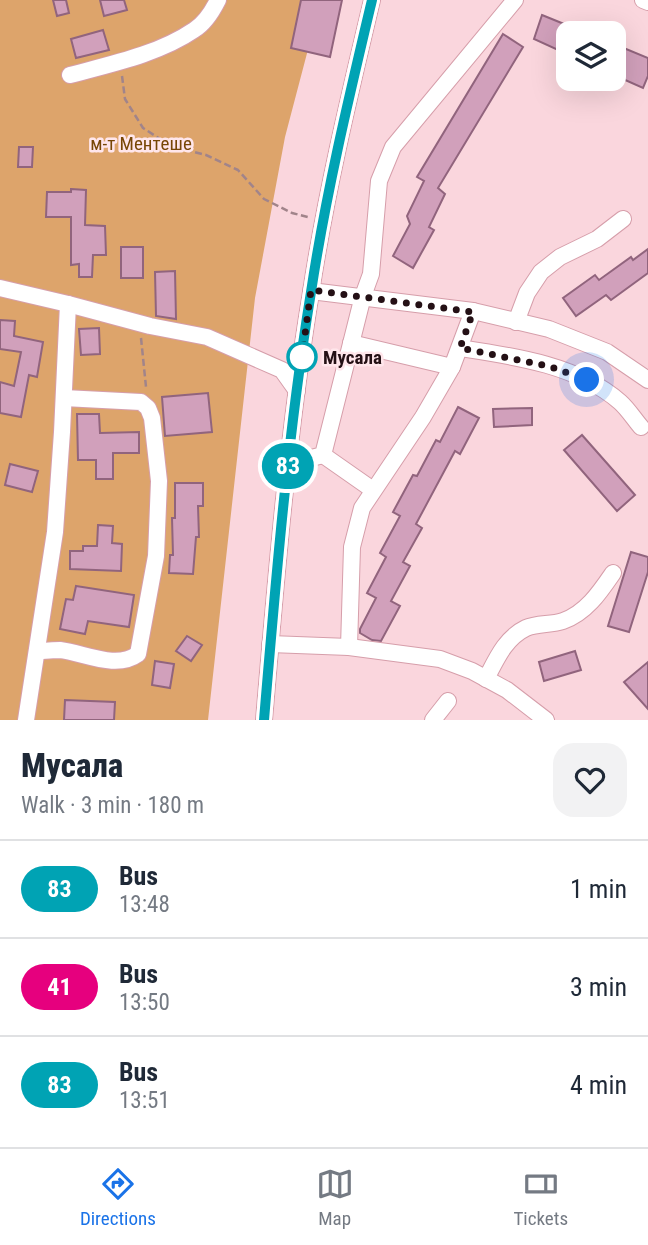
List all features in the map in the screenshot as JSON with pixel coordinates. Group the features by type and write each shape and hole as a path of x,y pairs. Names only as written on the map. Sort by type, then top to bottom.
{"street":[{"path":"70,75 120,62 174,42 197,29 218,0"},
{"path":"264,720 288,464 311,290 339,137 372,0"},
{"path":"323,456 363,296 372,274 379,181 393,146 515,0"},
{"path":"643,0 648,2"},
{"path":"516,322 527,293 541,272 559,257 597,239 623,219"},
{"path":"0,288 207,337 282,370 297,391"},
{"path":"311,290 473,312 549,330 607,352 648,380"},
{"path":"26,720 55,532 68,304"},
{"path":"349,647 352,547 362,508 423,417 452,367 473,312"},
{"path":"351,343 452,367"},
{"path":"460,348 548,366 587,380 620,402 641,427"},
{"path":"37,651 60,650 116,661 129,661 138,654 156,556 159,481 152,418 148,408 141,402 64,398"},
{"path":"288,464 323,456 373,490"},
{"path":"486,679 503,646 526,628 563,621 581,611 599,593 613,573"},
{"path":"270,644 349,647 440,659 507,690 546,720"},
{"path":"433,720 448,701"}],"path":[{"path":"120,62 125,99 143,128 171,146 205,155 238,170 264,199 292,213 324,222"},
{"path":"139,323 148,408"}],"green space":[{"name":"м-т Ментeше","path":"0,0 321,0 285,137 255,298 208,720 0,720"}],"building":[{"path":"53,0 66,0 69,13 57,16"},
{"path":"100,0 124,0 127,10 104,16"},
{"path":"301,0 342,0 330,57 291,48"},
{"path":"542,15 557,21 556,49 534,39"},
{"path":"103,30 109,50 76,58 71,39"},
{"path":"503,34 523,47 438,188 445,194 429,227 434,230 413,268 393,256 410,224 407,216 424,181 417,177"},
{"path":"626,49 648,58 648,76 643,88 626,80"},
{"path":"19,147 33,147 32,167 18,167"},
{"path":"71,189 86,190 85,225 105,226 106,255 93,255 92,277 79,277 79,264 71,265 71,217 46,217 47,192 71,192"},
{"path":"121,247 143,247 143,278 121,278"},
{"path":"648,249 648,273 611,300 606,295 576,316 563,298 595,275 599,280 631,257 633,260"},
{"path":"175,271 176,319 156,316 155,272"},
{"path":"0,320 15,321 14,336 43,342 37,377 29,375 21,417 0,413 0,382 14,386 21,352 0,349"},
{"path":"99,328 100,354 81,355 79,329"},
{"path":"208,393 212,432 165,436 162,397"},
{"path":"458,407 479,418 460,454 455,451 416,524 422,528 403,562 410,566 391,601 400,606 381,641 372,640 360,633 360,629 376,598 367,593 386,557 380,553 400,516 393,512 413,475 417,476 436,440 440,442"},
{"path":"532,408 532,425 494,427 493,409"},
{"path":"77,414 99,414 100,433 139,432 139,453 113,453 113,479 96,479 96,460 78,460"},
{"path":"582,435 635,495 617,511 564,450"},
{"path":"10,464 38,471 32,492 5,485"},
{"path":"175,483 203,483 203,506 198,506 199,537 196,537 193,574 169,573 170,555 173,555"},
{"path":"98,525 113,526 112,543 122,544 121,571 70,569 70,551 83,551 83,546 97,546"},
{"path":"631,552 648,557 648,572 629,632 608,626"},
{"path":"76,586 134,595 129,627 88,621 85,634 60,629 66,599 73,600"},
{"path":"187,636 202,645 191,661 176,651"},
{"path":"575,651 581,670 544,681 539,662"},
{"path":"155,661 174,664 170,688 152,685"},
{"path":"648,662 648,709 624,682"},
{"path":"65,700 115,702 114,720 64,720"}],"bus line":[{"name":"83","path":"264,720 285,483 311,290 339,137 372,0"}],"place":[{"name":"Мусала","path":"302,357"}],"route":[{"path":"302,357 311,290 473,312 460,348 548,366 587,380"}]}
